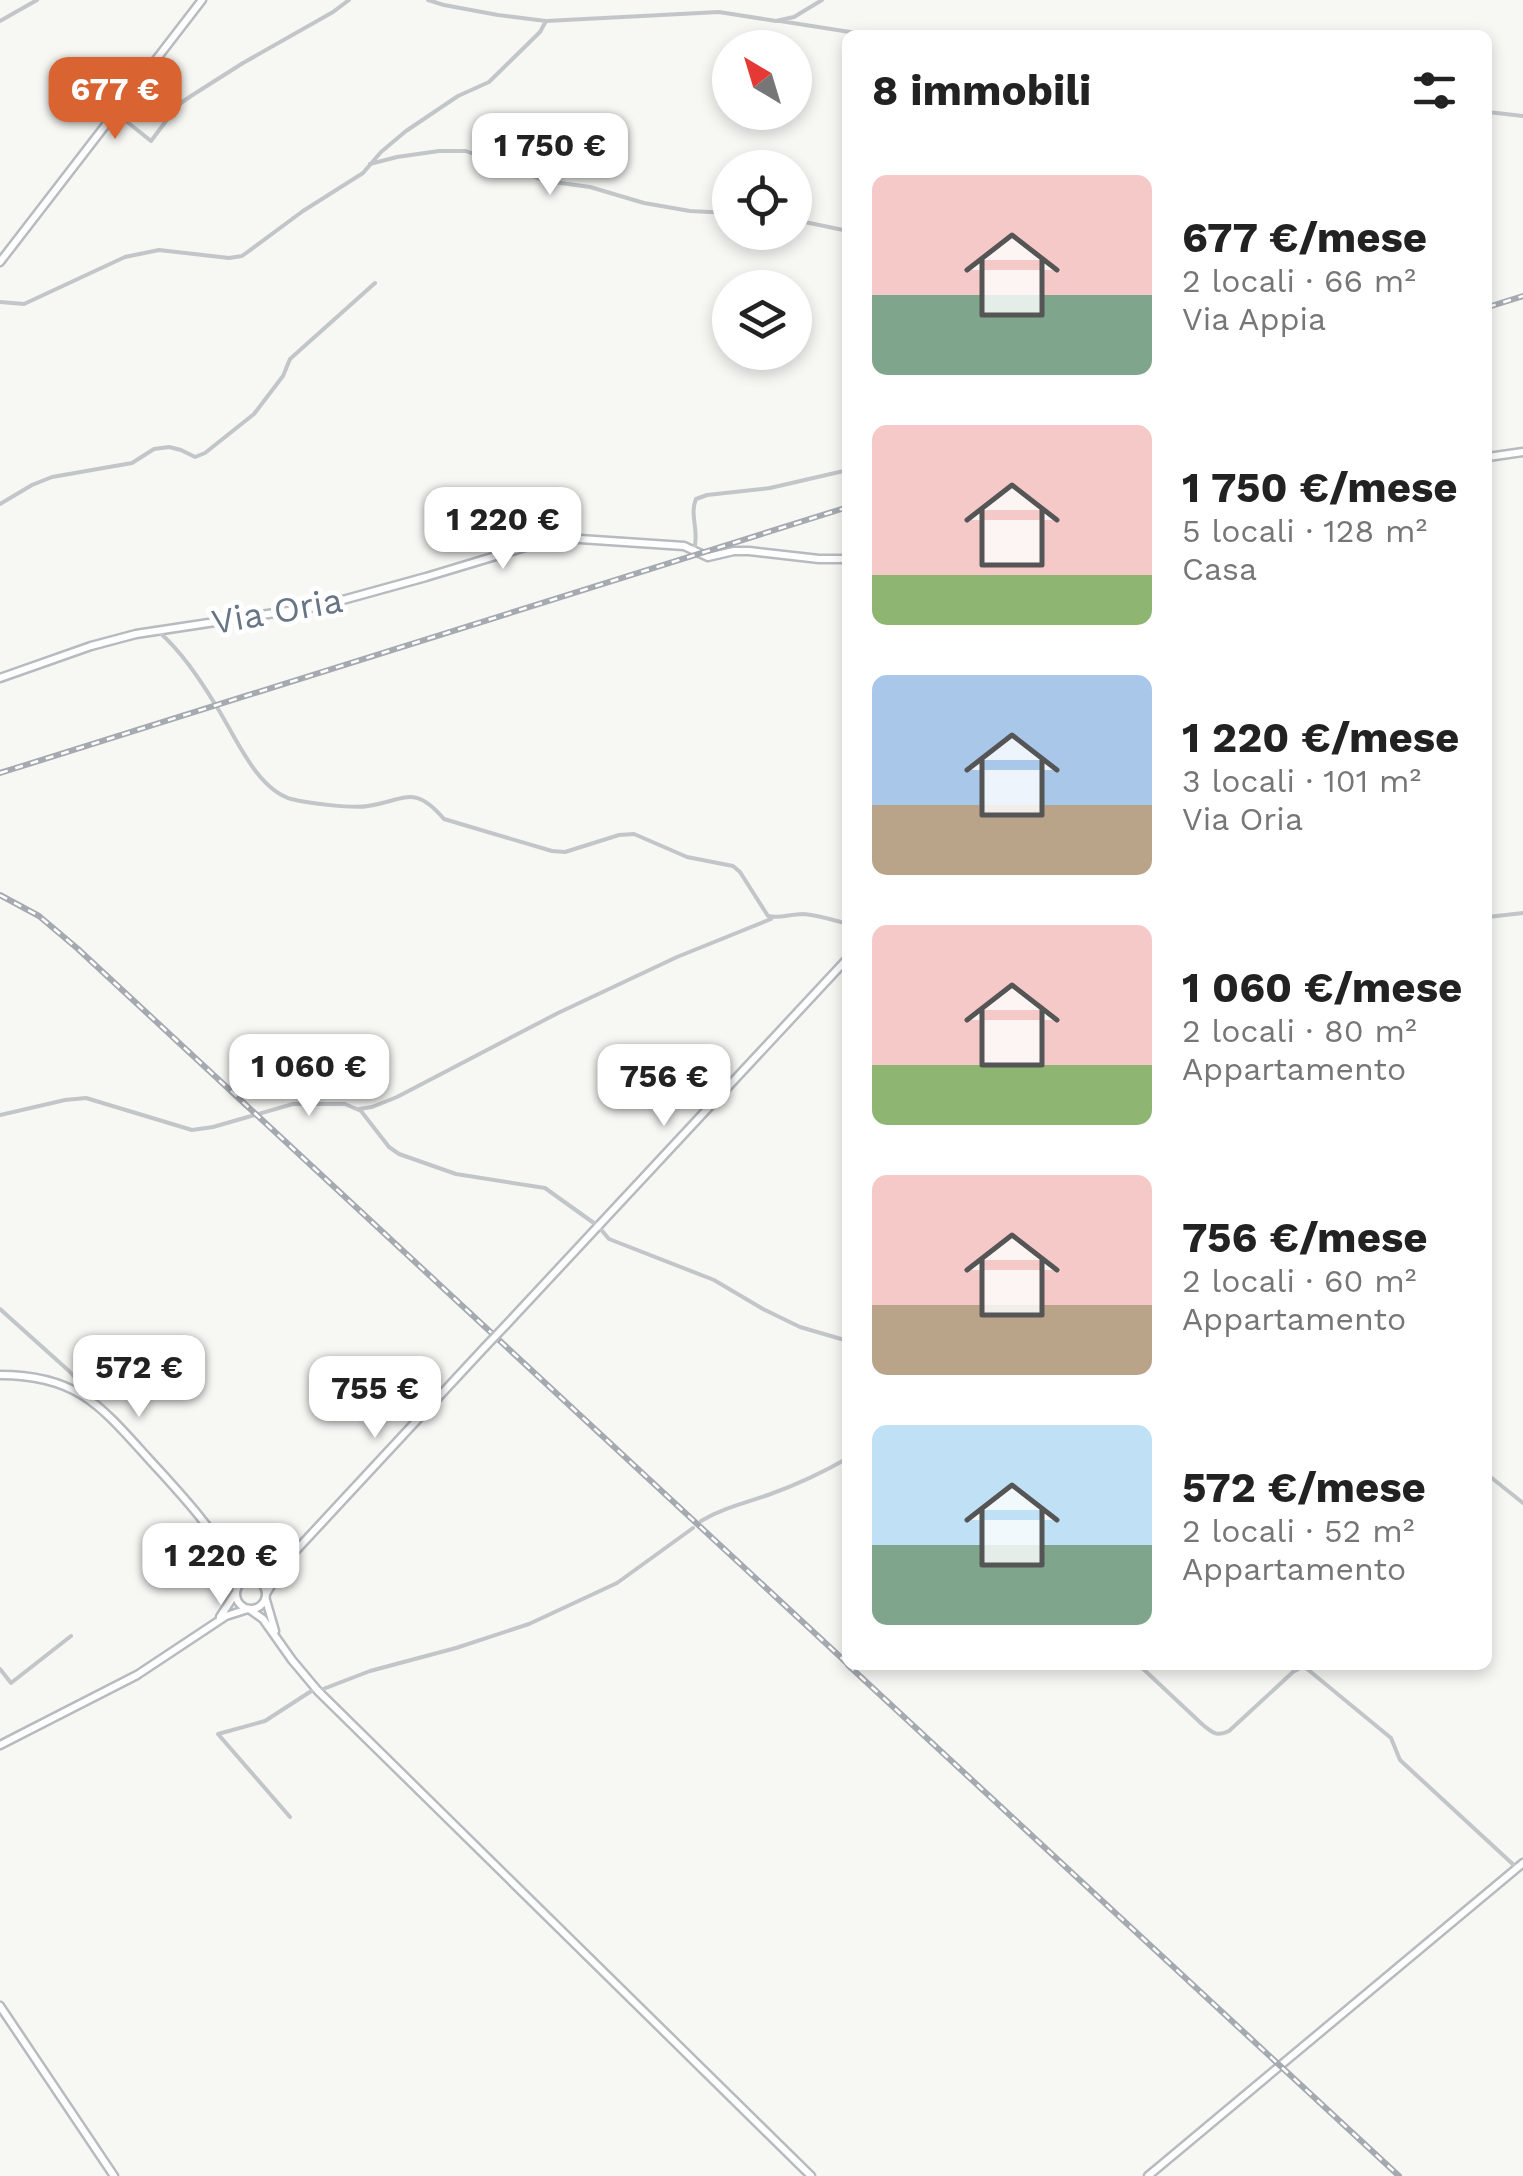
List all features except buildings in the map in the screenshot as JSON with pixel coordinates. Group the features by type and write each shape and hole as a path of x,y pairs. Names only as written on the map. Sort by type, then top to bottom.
{"main road":[{"path":"1,259 202,0"},
{"path":"1492,456 1523,452"},
{"name":"Via Oria","path":"0,678 136,634 321,606 532,544 565,538 684,546 708,558 749,551 842,559"},
{"path":"208,1628 224,1612 243,1582 268,1575 289,1558 362,1482 842,964"},
{"path":"0,1374 35,1376 59,1383 105,1410 202,1520 240,1570 263,1585 269,1616 280,1642"},
{"path":"228,1554 240,1604 262,1620 317,1689 811,2176"},
{"path":"0,1745 137,1676 234,1612 260,1606 289,1558"},
{"path":"1148,2176 1520,1865"},
{"path":"0,2006 114,2176"}],"street":[{"path":"0,20 36,0"},
{"path":"115,112 150,141 178,105 348,0"},
{"path":"428,0 444,6 546,21 719,12 842,31"},
{"path":"776,21 794,18 822,0"},
{"path":"0,302 24,304 142,252 242,256 363,173 381,152 419,122 458,96 489,82 540,32 546,21"},
{"path":"1492,112 1523,116"},
{"path":"370,164 439,151 466,151 546,181 590,187 644,203 712,212"},
{"path":"812,224 842,230"},
{"path":"0,504 52,476 132,463 154,449 169,447 195,457 205,453 254,414 283,376 290,359 375,283"},
{"path":"694,549 697,540 692,510 696,499 842,471"},
{"path":"158,631 171,642 216,704 253,767 290,799 366,807 403,796 422,798 444,818 552,851 565,852 634,834 687,856 733,866 773,918"},
{"path":"1492,916 1523,912"},
{"path":"0,1115 86,1098 192,1130 293,1104 330,1102 358,1109 372,1107 574,1005 773,918 812,915 842,922"},
{"path":"358,1109 389,1147 409,1159 456,1174 545,1188 598,1226 608,1239 714,1280 800,1327 842,1339"},
{"path":"0,1309 69,1371 105,1410"},
{"path":"701,1521 814,1477 842,1461"},
{"path":"1492,1477 1523,1503"},
{"path":"290,1817 218,1734 265,1721 317,1689 529,1624 618,1584 693,1528"},
{"path":"0,1669 11,1682 70,1636"},
{"path":"1144,1670 1203,1725 1220,1735 1296,1670"},
{"path":"1308,1670 1392,1738 1400,1760 1520,1865"}],"railway":[{"path":"1492,306 1523,296"},
{"path":"0,773 842,509"},
{"path":"0,895 39,916 78,949 842,1658"},
{"path":"853,1670 1399,2176"}]}
